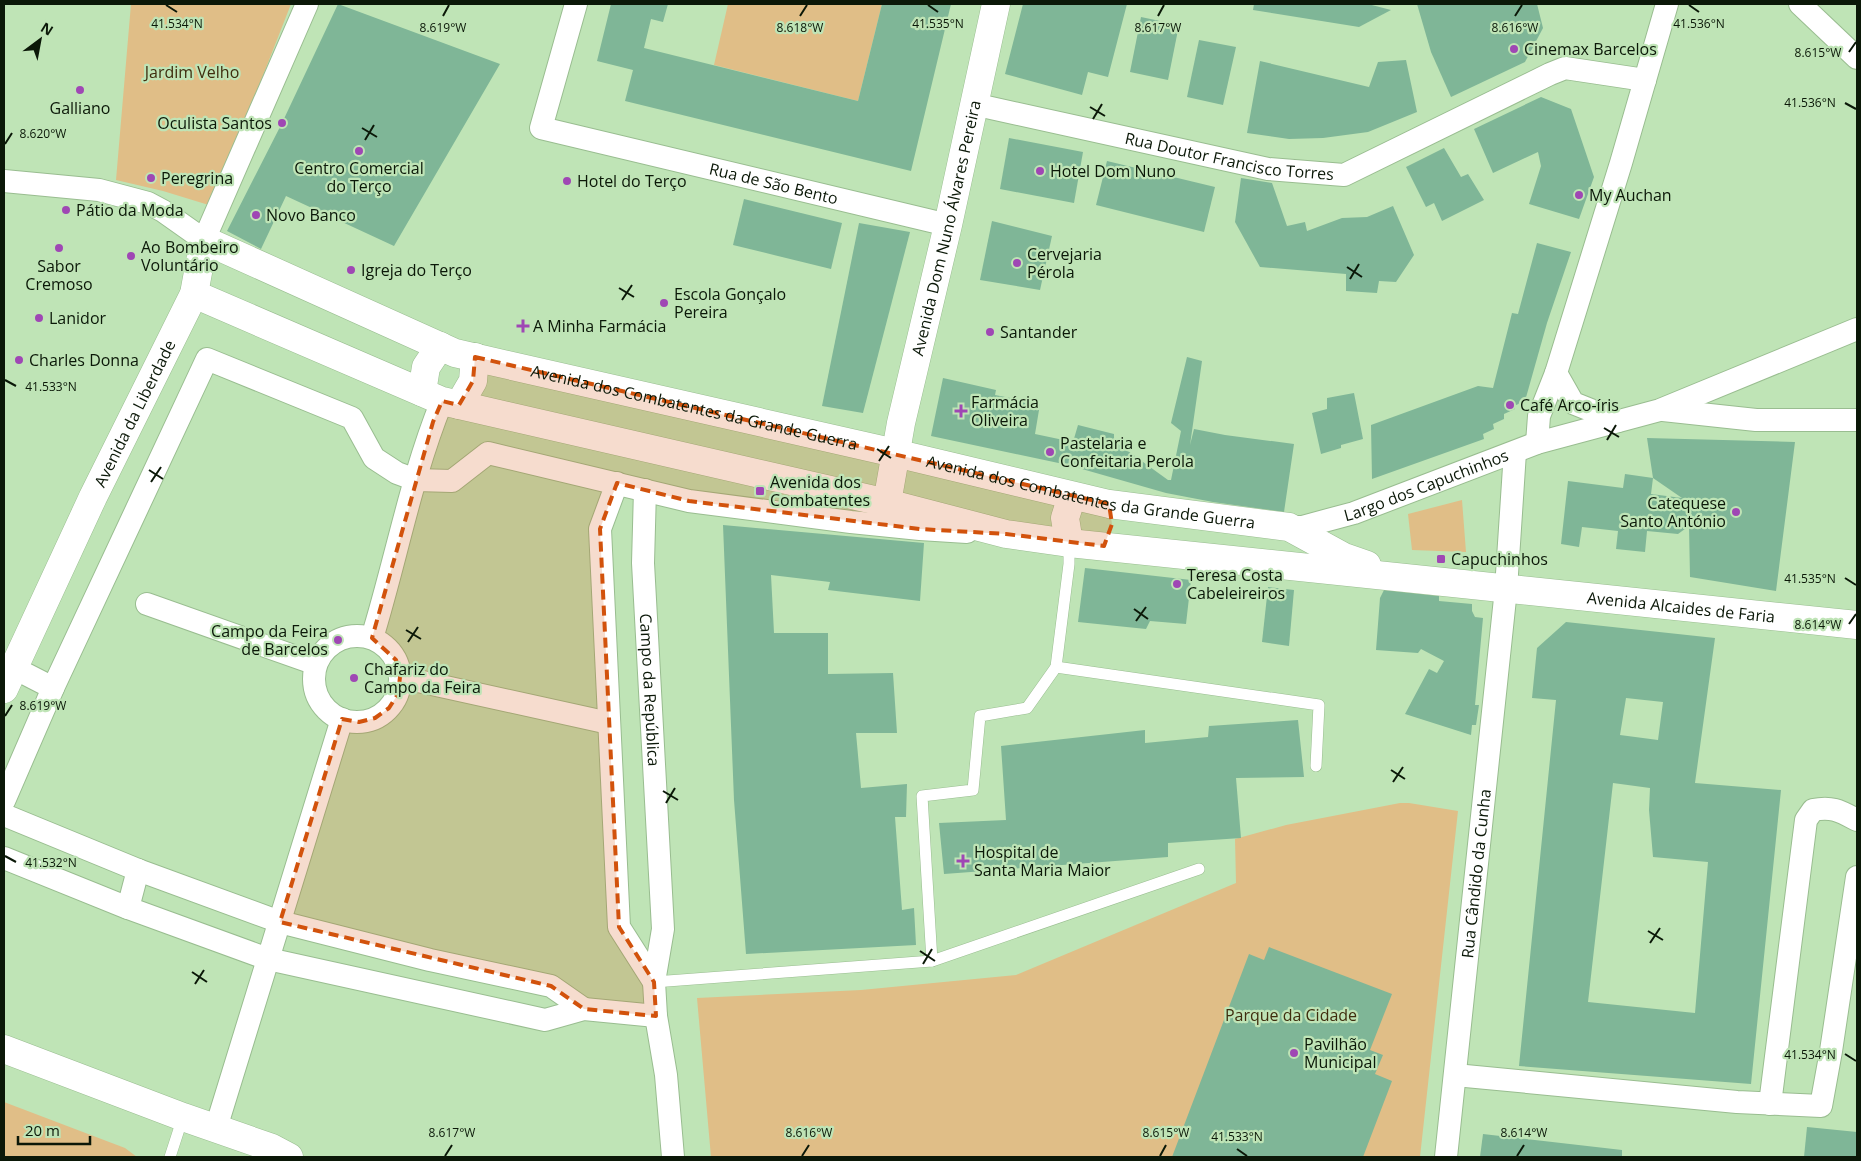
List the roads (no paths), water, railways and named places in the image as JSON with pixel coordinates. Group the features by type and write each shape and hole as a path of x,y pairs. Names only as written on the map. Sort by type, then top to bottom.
{"main road":[{"name":"Avenida Dom Nuno Álvares Pereira","path":"887,503 895,453 948,225 996,4"},
{"name":"Avenida da Liberdade","path":"9,679 93,497 194,294 204,240"},
{"name":"Avenida dos Combatentes da Grande Guerra","path":"204,240 455,353 895,453 1109,504 1289,527 1344,557 1402,577"},
{"name":"Avenida dos Combatentes da Grande Guerra","path":"194,294 441,400 887,503 1006,534 1070,543 1466,583 1506,589"},
{"path":"440,346 426,367 441,400 473,381 475,357"},
{"path":"1070,543 1065,518 1072,496"},
{"path":"1104,546 1112,524 1109,504"},
{"name":"Avenida Alcaides de Faria","path":"1506,589 1857,625"},
{"path":"4,1049 183,1117 272,1148 289,1157"},
{"path":"216,1128 247,1157"}],"street":[{"path":"4,181 99,190 148,202 204,240 307,4"},
{"name":"Rua de São Bento","path":"576,4 542,128 948,225"},
{"path":"1537,443 1539,416 1556,373 1621,164 1667,4"},
{"path":"1800,4 1857,58"},
{"name":"Rua Doutor Francisco Torres","path":"973,104 1268,169 1344,175 1565,68 1645,80"},
{"path":"1515,452 1537,443 1660,410 1857,329"},
{"path":"4,801 53,688 207,358 352,418 374,458 397,473 416,480 452,481 488,454 689,501 920,530 1006,534"},
{"path":"1556,373 1573,403 1618,421"},
{"path":"372,638 416,480 441,400"},
{"path":"1660,410 1756,420 1857,420"},
{"name":"Largo dos Capuchinhos","path":"1289,527 1302,527 1354,513 1515,452 1506,589"},
{"path":"616,483 600,529 619,927 654,982"},
{"name":"Campo da República","path":"645,490 643,563 663,929 654,982 656,1016 666,1075 673,1157"},
{"path":"851,522 872,514 887,503"},
{"name":"Rua Cândido da Cunha","path":"1446,1157 1506,589"},
{"path":"147,604 316,664"},
{"path":"355,635 372,638 386,647 396,660 400,677 398,694 388,708 375,718 359,722 342,719 327,710 318,697 314,680 316,664 325,649 339,639 355,635"},
{"path":"400,677 610,723"},
{"path":"9,679 53,688"},
{"path":"216,1128 342,719"},
{"path":"1770,1104 1806,820 1813,810 1827,807 1841,811 1857,820"},
{"path":"4,815 138,870 280,922 430,960 551,986 584,1009"},
{"path":"4,858 128,908 268,958 545,1020 584,1009 656,1016"},
{"path":"128,908 138,870"},
{"path":"1455,1075 1770,1104 1821,1106 1857,877"},
{"path":"424,994 430,960"},
{"path":"4,1036 64,1073"}],"lane":[{"path":"932,961 922,796 973,790 980,716 1028,708 1056,667 1070,543"},
{"path":"1056,667 1319,704 1316,766"},
{"path":"654,982 932,961 1199,869"},
{"path":"170,1157 183,1117"}],"place":[{"name":"Cinemax Barcelos","path":"1514,49"},
{"name":"Galliano","path":"80,90"},
{"name":"Oculista Santos","path":"282,123"},
{"name":"Centro Comercial do Terço","path":"359,151"},
{"name":"Hotel Dom Nuno","path":"1040,171"},
{"name":"Peregrina","path":"151,178"},
{"name":"Hotel do Terço","path":"567,181"},
{"name":"My Auchan","path":"1579,195"},
{"name":"Pátio da Moda","path":"66,210"},
{"name":"Novo Banco","path":"256,215"},
{"name":"Sabor Cremoso","path":"59,248"},
{"name":"Ao Bombeiro Voluntário","path":"131,256"},
{"name":"Cervejaria Pérola","path":"1017,263"},
{"name":"Igreja do Terço","path":"351,270"},
{"name":"Escola Gonçalo Pereira","path":"664,303"},
{"name":"Lanidor","path":"39,318"},
{"name":"A Minha Farmácia","path":"523,326"},
{"name":"Santander","path":"990,332"},
{"name":"Charles Donna","path":"19,360"},
{"name":"Café Arco-íris","path":"1510,405"},
{"name":"Farmácia Oliveira","path":"961,411"},
{"name":"Pastelaria e Confeitaria Perola","path":"1050,452"},
{"name":"Avenida dos Combatentes","path":"760,491"},
{"name":"Catequese Santo António","path":"1736,512"},
{"name":"Capuchinhos","path":"1441,559"},
{"name":"Teresa Costa Cabeleireiros","path":"1177,584"},
{"name":"Campo da Feira de Barcelos","path":"338,640"},
{"name":"Chafariz do Campo da Feira","path":"354,678"},
{"name":"Hospital de Santa Maria Maior","path":"963,861"},
{"name":"Pavilhão Municipal","path":"1294,1053"}],"park label":[{"name":"Jardim Velho","path":"192,72"},
{"name":"Parque da Cidade","path":"1291,1015"}]}
